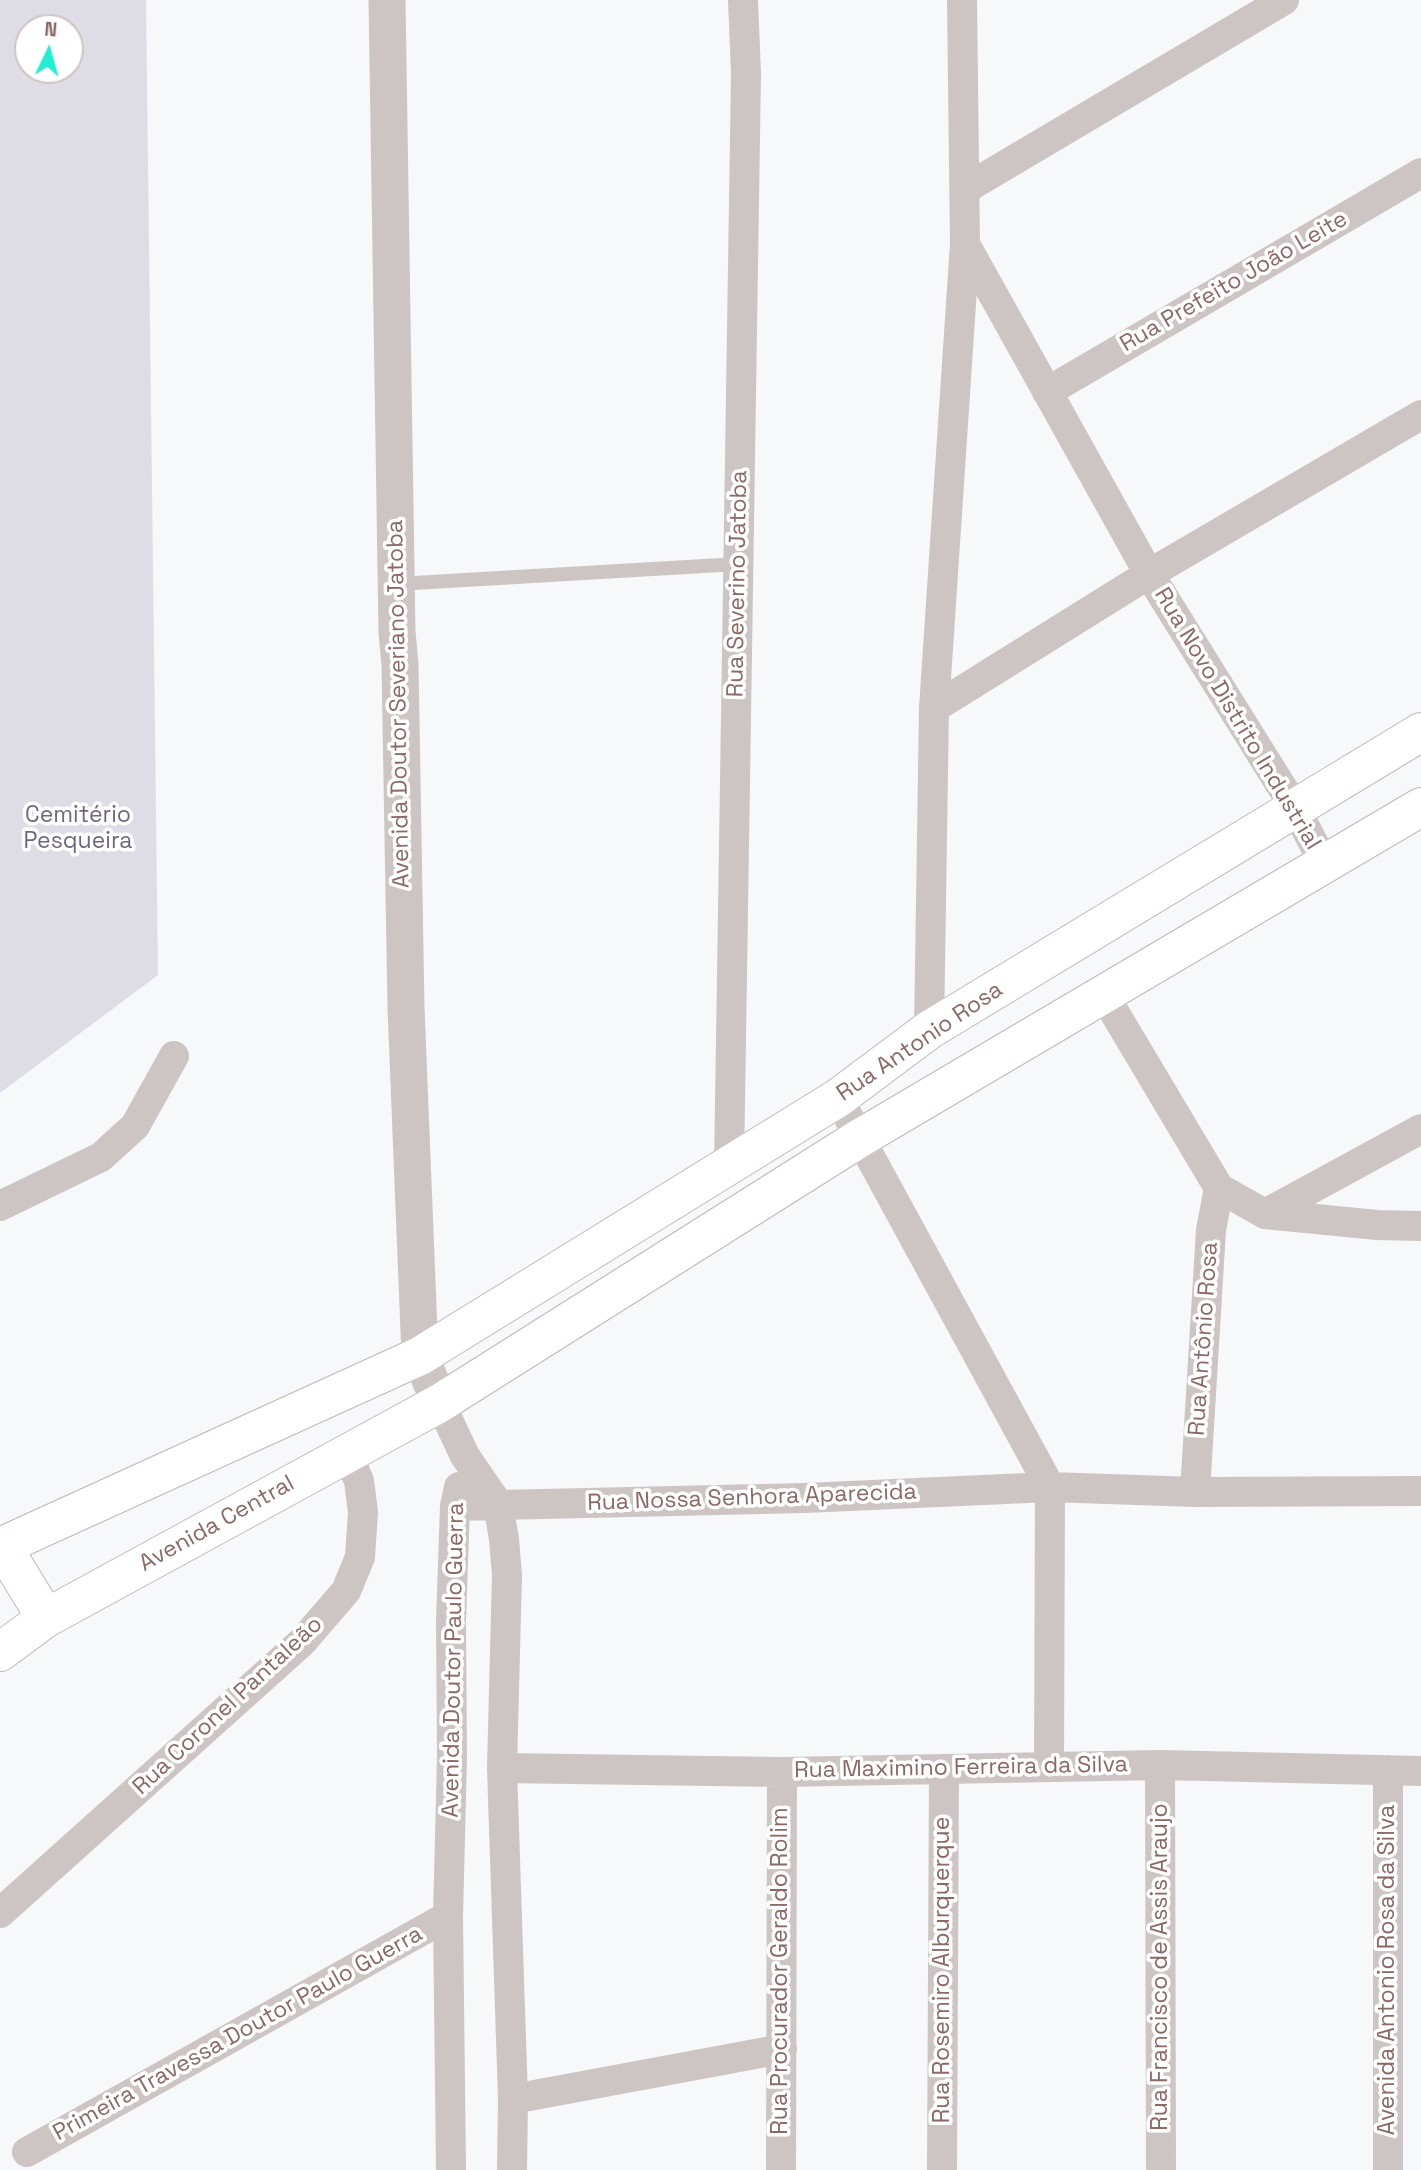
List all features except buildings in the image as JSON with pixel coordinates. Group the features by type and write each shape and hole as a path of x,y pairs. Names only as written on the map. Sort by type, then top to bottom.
{"main road":[{"name":"Rua Antonio Rosa","path":"421,1356 838,1098 929,1030 1421,732"},
{"name":"Rua Antonio Rosa","path":"440,1403 860,1138 1421,807"},
{"path":"46,1618 1,1546 421,1356"},
{"name":"Avenida Central","path":"0,1652 46,1618 440,1403"}],"street":[{"name":"Avenida Doutor Severiano Jatoba","path":"387,0 405,1007 421,1356 440,1403"},
{"name":"Rua Severino Jatoba","path":"729,1167 746,73 743,0"},
{"path":"929,1030 933,708 965,244 962,0"},
{"path":"965,189 1284,0"},
{"name":"Rua Prefeito João Leite","path":"1047,392 1421,173"},
{"name":"Rua Novo Distrito Industrial","path":"965,244 1149,574 1295,808 1325,865"},
{"path":"933,708 1149,574 1421,415"},
{"path":"1104,995 1219,1188 1265,1214 1377,1225 1421,1226"},
{"path":"0,1206 101,1157 135,1126 174,1056"},
{"path":"838,1098 1050,1487 1049,1766"},
{"path":"1265,1214 1421,1129"},
{"name":"Rua Antônio Rosa","path":"1195,1492 1211,1230 1219,1188"},
{"path":"440,1403 465,1455"},
{"name":"Rua Coronel Pantaleão","path":"0,1913 292,1651 346,1591 360,1557 363,1512 359,1481 347,1453"},
{"name":"Avenida Doutor Paulo Guerra","path":"465,1455 498,1504 507,1574 502,1768 513,2099 512,2170"},
{"name":"Avenida Doutor Paulo Guerra","path":"451,2170 448,1916 452,1757 451,1621 455,1506 465,1455"},
{"name":"Rua Nossa Senhora Aparecida","path":"455,1506 805,1498 1050,1487 1195,1492 1421,1491"},
{"name":"Rua Maximino Ferreira da Silva","path":"502,1768 782,1772 1160,1765 1421,1771"},
{"name":"Rua Francisco de Assis Araujo","path":"1160,1765 1161,2170"},
{"name":"Rua Rosemiro Alburquerque","path":"942,2170 944,1769"},
{"name":"Avenida Antonio Rosa da Silva","path":"1388,1770 1388,2170"},
{"name":"Rua Procurador Geraldo Rolim","path":"781,2170 782,1772"},
{"name":"Primeira Travessa Doutor Paulo Guerra","path":"27,2152 448,1916"},
{"path":"513,2099 782,2049"}],"lane":[{"path":"397,584 738,564"}],"green space":[{"name":"Cemitério Pesqueira","path":"0,0 146,0 158,975 0,1093"}]}
